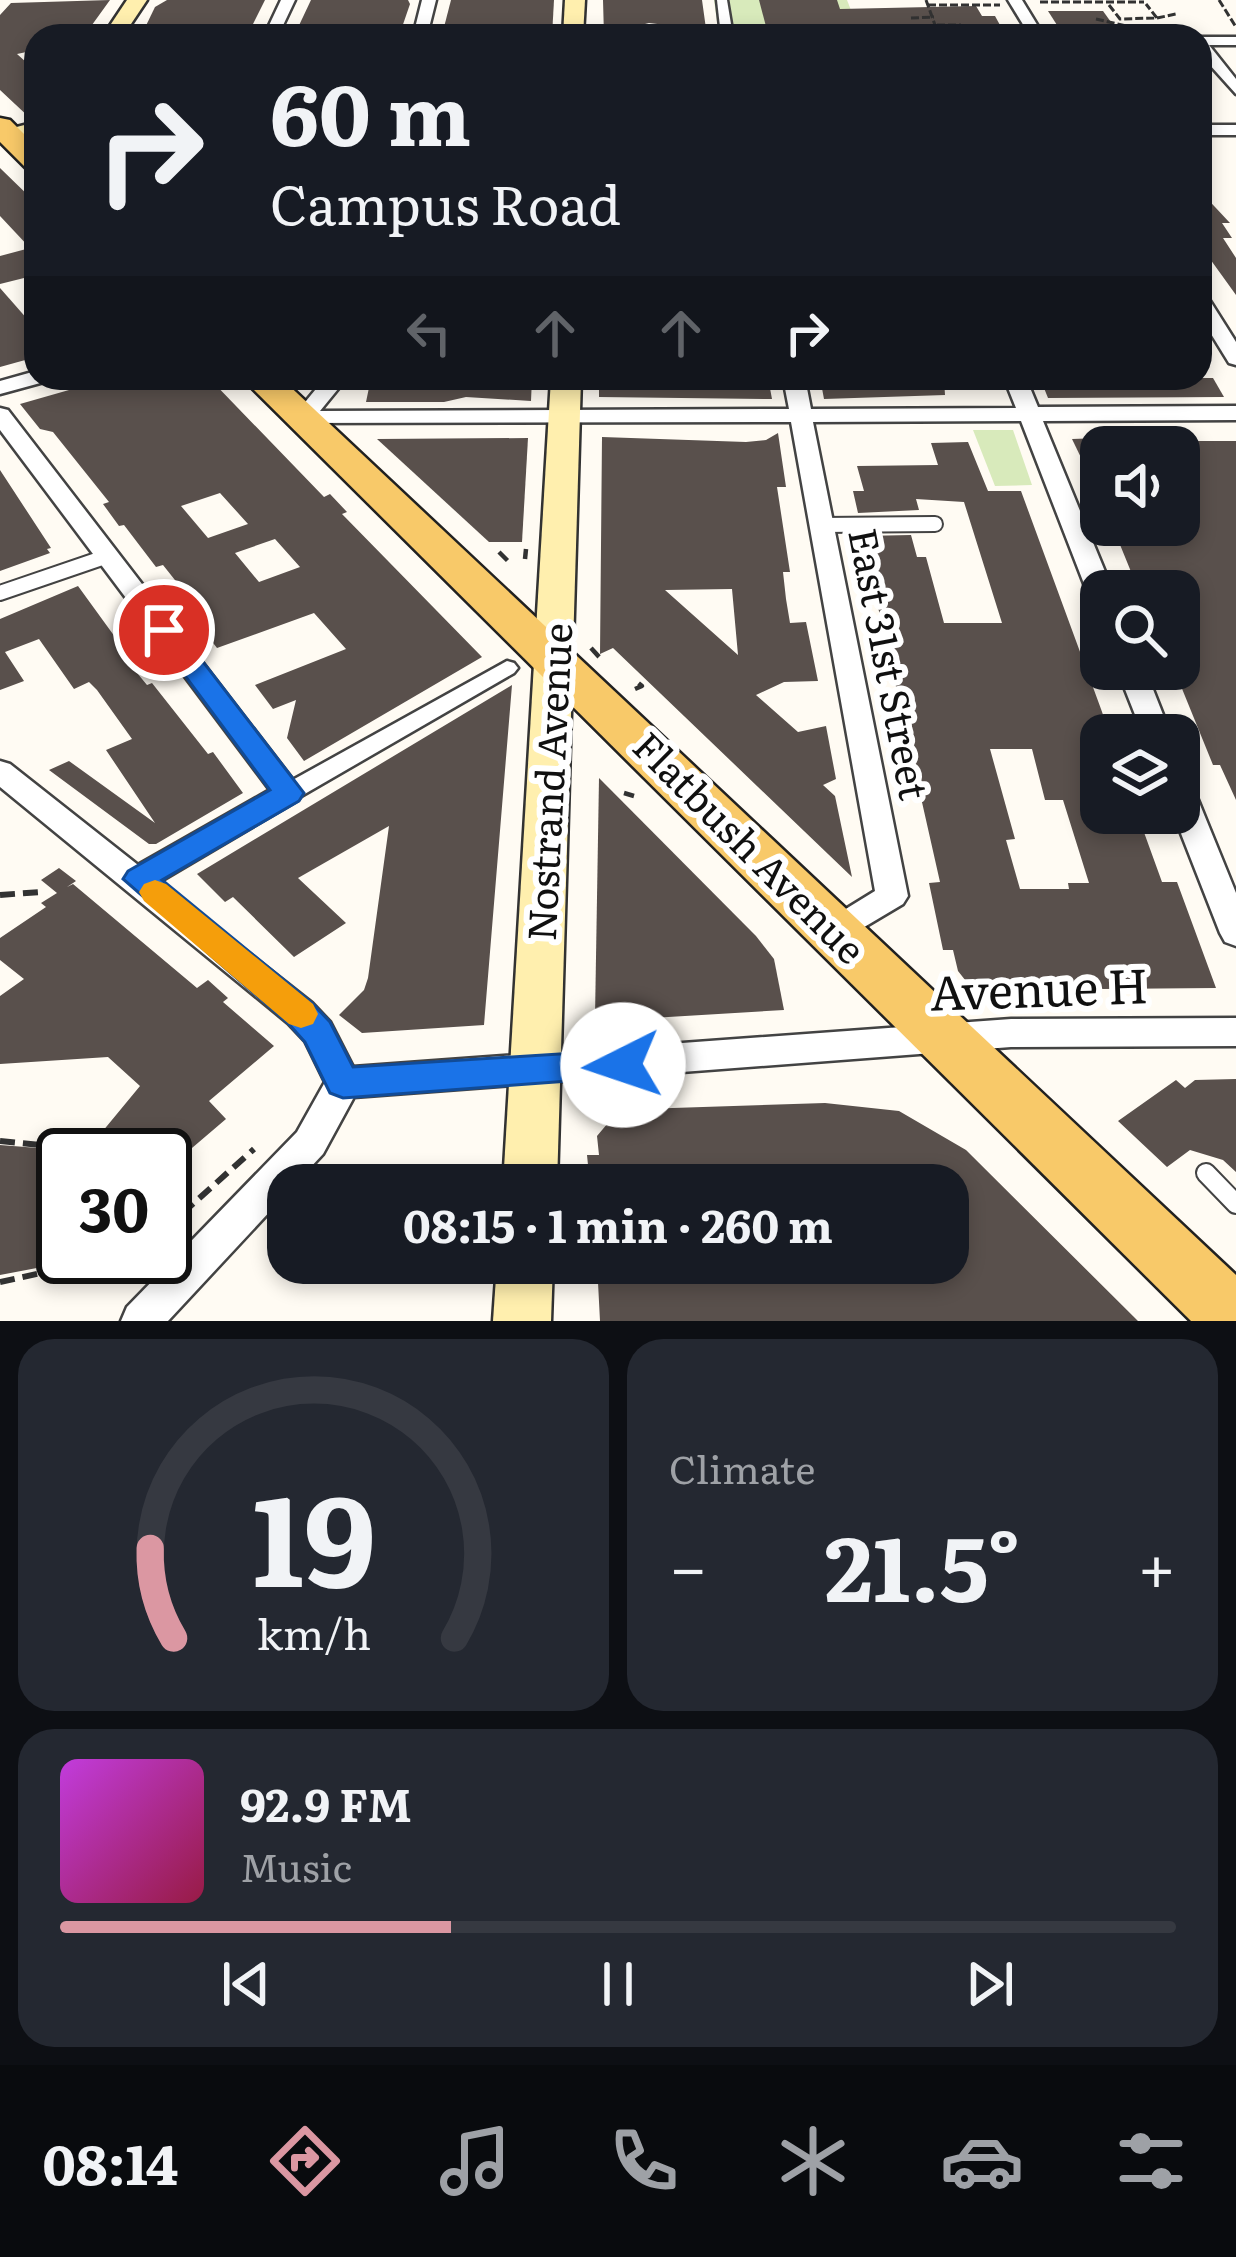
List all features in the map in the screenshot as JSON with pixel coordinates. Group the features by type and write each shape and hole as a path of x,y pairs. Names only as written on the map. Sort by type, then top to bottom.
{"main road":[{"name":"Flatbush Avenue","path":"273,390 564,658 834,932 1236,1320"},
{"name":"Nostrand Avenue","path":"531,1164 564,658 566,390"},
{"path":"522,1321 525,1284"}],"street":[{"path":"1212,58 1236,89"},
{"path":"1212,320 1236,359"},
{"path":"303,418 326,390"},
{"name":"East 31st Street","path":"796,390 892,896 834,932"},
{"path":"1020,390 1092,570"},
{"path":"303,418 1236,413"},
{"path":"0,415 289,793"},
{"path":"139,879 289,793 564,658"},
{"path":"0,771 300,1013 318,1032 343,1083 328,1116 268,1161 141,1321"},
{"path":"1197,834 1236,933"},
{"name":"Avenue H","path":"343,1083 1012,1034 1236,1032"}],"lane":[{"path":"822,525 935,524"},
{"path":"0,593 108,556"},
{"path":"1206,1173 1236,1204"}],"path":[{"path":"1219,0 1236,27"},
{"path":"1106,1 1120,20"},
{"path":"937,24 927,2 1143,1 1156,18"},
{"path":"1112,23 1174,16 1181,21"},
{"path":"910,18 934,17"},
{"path":"1096,19 1117,24"},
{"path":"525,560 526,549"},
{"path":"499,553 508,561"},
{"path":"624,793 634,796"},
{"path":"0,895 40,892"},
{"path":"0,1142 36,1145"},
{"path":"192,1211 268,1161"},
{"path":"0,1282 36,1274"}],"green space":[{"path":"714,0 847,0 856,24 717,24"},
{"path":"973,430 1013,430 1032,485 995,486"}],"building":[{"path":"110,0 93,24 24,24 24,53 17,54 24,60 24,112 0,90 0,15 11,3"},
{"path":"167,0 265,0 253,24 147,24 155,7"},
{"path":"311,0 408,0 410,4 403,24 300,24"},
{"path":"451,0 554,0 553,24 445,24"},
{"path":"603,0 702,0 705,24 649,23 604,24"},
{"path":"759,0 837,0 840,9 976,6 982,16 995,16 999,24 765,24"},
{"path":"1048,11 1103,11 1112,24 1056,24"},
{"path":"0,168 24,191 24,242 0,216"},
{"path":"1212,204 1230,223 1222,223 1232,238 1223,238 1236,258 1236,295 1212,262"},
{"path":"24,250 24,278 0,284 0,256"},
{"path":"0,288 24,315 24,360 0,367"},
{"path":"1212,378 1224,397 1048,398 1045,390 1212,390"},
{"path":"69,390 221,390 324,497 330,494 347,512 342,514 482,657 304,761 287,738 296,700 273,709 255,685 346,649 314,613 217,648 189,612 198,609 163,565 156,567 124,525 119,526 103,504 109,502 53,432 40,429 20,404","holes":["220,493 248,524 208,538 181,506","275,539 300,567 259,582 235,553"]},
{"path":"368,390 531,390 531,401 466,397 444,402 366,402"},
{"path":"599,390 770,390 772,399 599,397"},
{"path":"822,390 945,390 945,395 824,399"},
{"path":"778,433 786,487 777,487 790,572 783,572 790,623 806,622 818,681 784,682 756,695 798,732 826,726 836,779 823,785 835,796 852,877 613,648 600,654 602,437 766,440","holes":["732,589 738,655 665,590"]},
{"path":"528,438 522,542 489,542 377,439"},
{"path":"1200,441 1236,441 1236,800 1220,765 1213,765 1200,733 1200,714 1192,714 1183,690 1200,690 1200,570 1130,570 1121,546 1200,546"},
{"path":"968,442 988,491 1021,491 1080,653 1080,690 1094,690 1102,714 1080,714 1080,834 1145,834 1162,882 1177,882 1216,988 973,990 958,971 953,950 943,950 929,883 940,882 862,536 911,535 917,557 926,557 944,623 1002,623 964,502 916,499 919,510 858,513 853,491 864,491 857,466 938,465 931,443","holes":["990,749 1032,749 1045,800 1063,800 1089,883 1068,883 1069,889 1020,889 1006,840 1015,839"]},
{"path":"0,470 51,548 47,549 50,553 0,571"},
{"path":"78,586 123,648 118,650 147,685 152,683 208,754 213,752 243,793 156,844 149,844 49,770 69,761 155,823 106,750 132,739 89,682 74,689 39,639 5,652 24,681 0,690 0,619"},
{"path":"512,685 484,1025 362,1033 339,1015 364,990 368,978 389,826 298,878 346,923 294,957 233,897 225,902 197,874"},
{"path":"599,778 756,936 774,959 784,1010 602,1021 595,1017"},
{"path":"59,868 76,881 67,887 73,884 197,988 208,980 228,998 223,1002 274,1046 209,1101 226,1119 192,1148 192,1128 105,1128 140,1086 108,1057 0,1064 0,996 24,979 0,960 0,938 46,907 41,903 57,893 41,880"},
{"path":"1236,1079 1236,1172 1223,1160 1190,1150 1167,1167 1118,1121 1176,1080 1185,1088 1195,1080"},
{"path":"825,1103 899,1111 966,1150 1138,1321 600,1321 598,1284 969,1284 969,1164 588,1164 587,1155 599,1155 597,1136 613,1117 642,1118 642,1109"},
{"path":"0,1145 36,1148 36,1268 0,1275"}],"slow traffic":[{"path":"155,892 301,1014"}],"route":[{"path":"164,630 289,793 139,879 300,1013 318,1032 343,1083 623,1065"}]}
